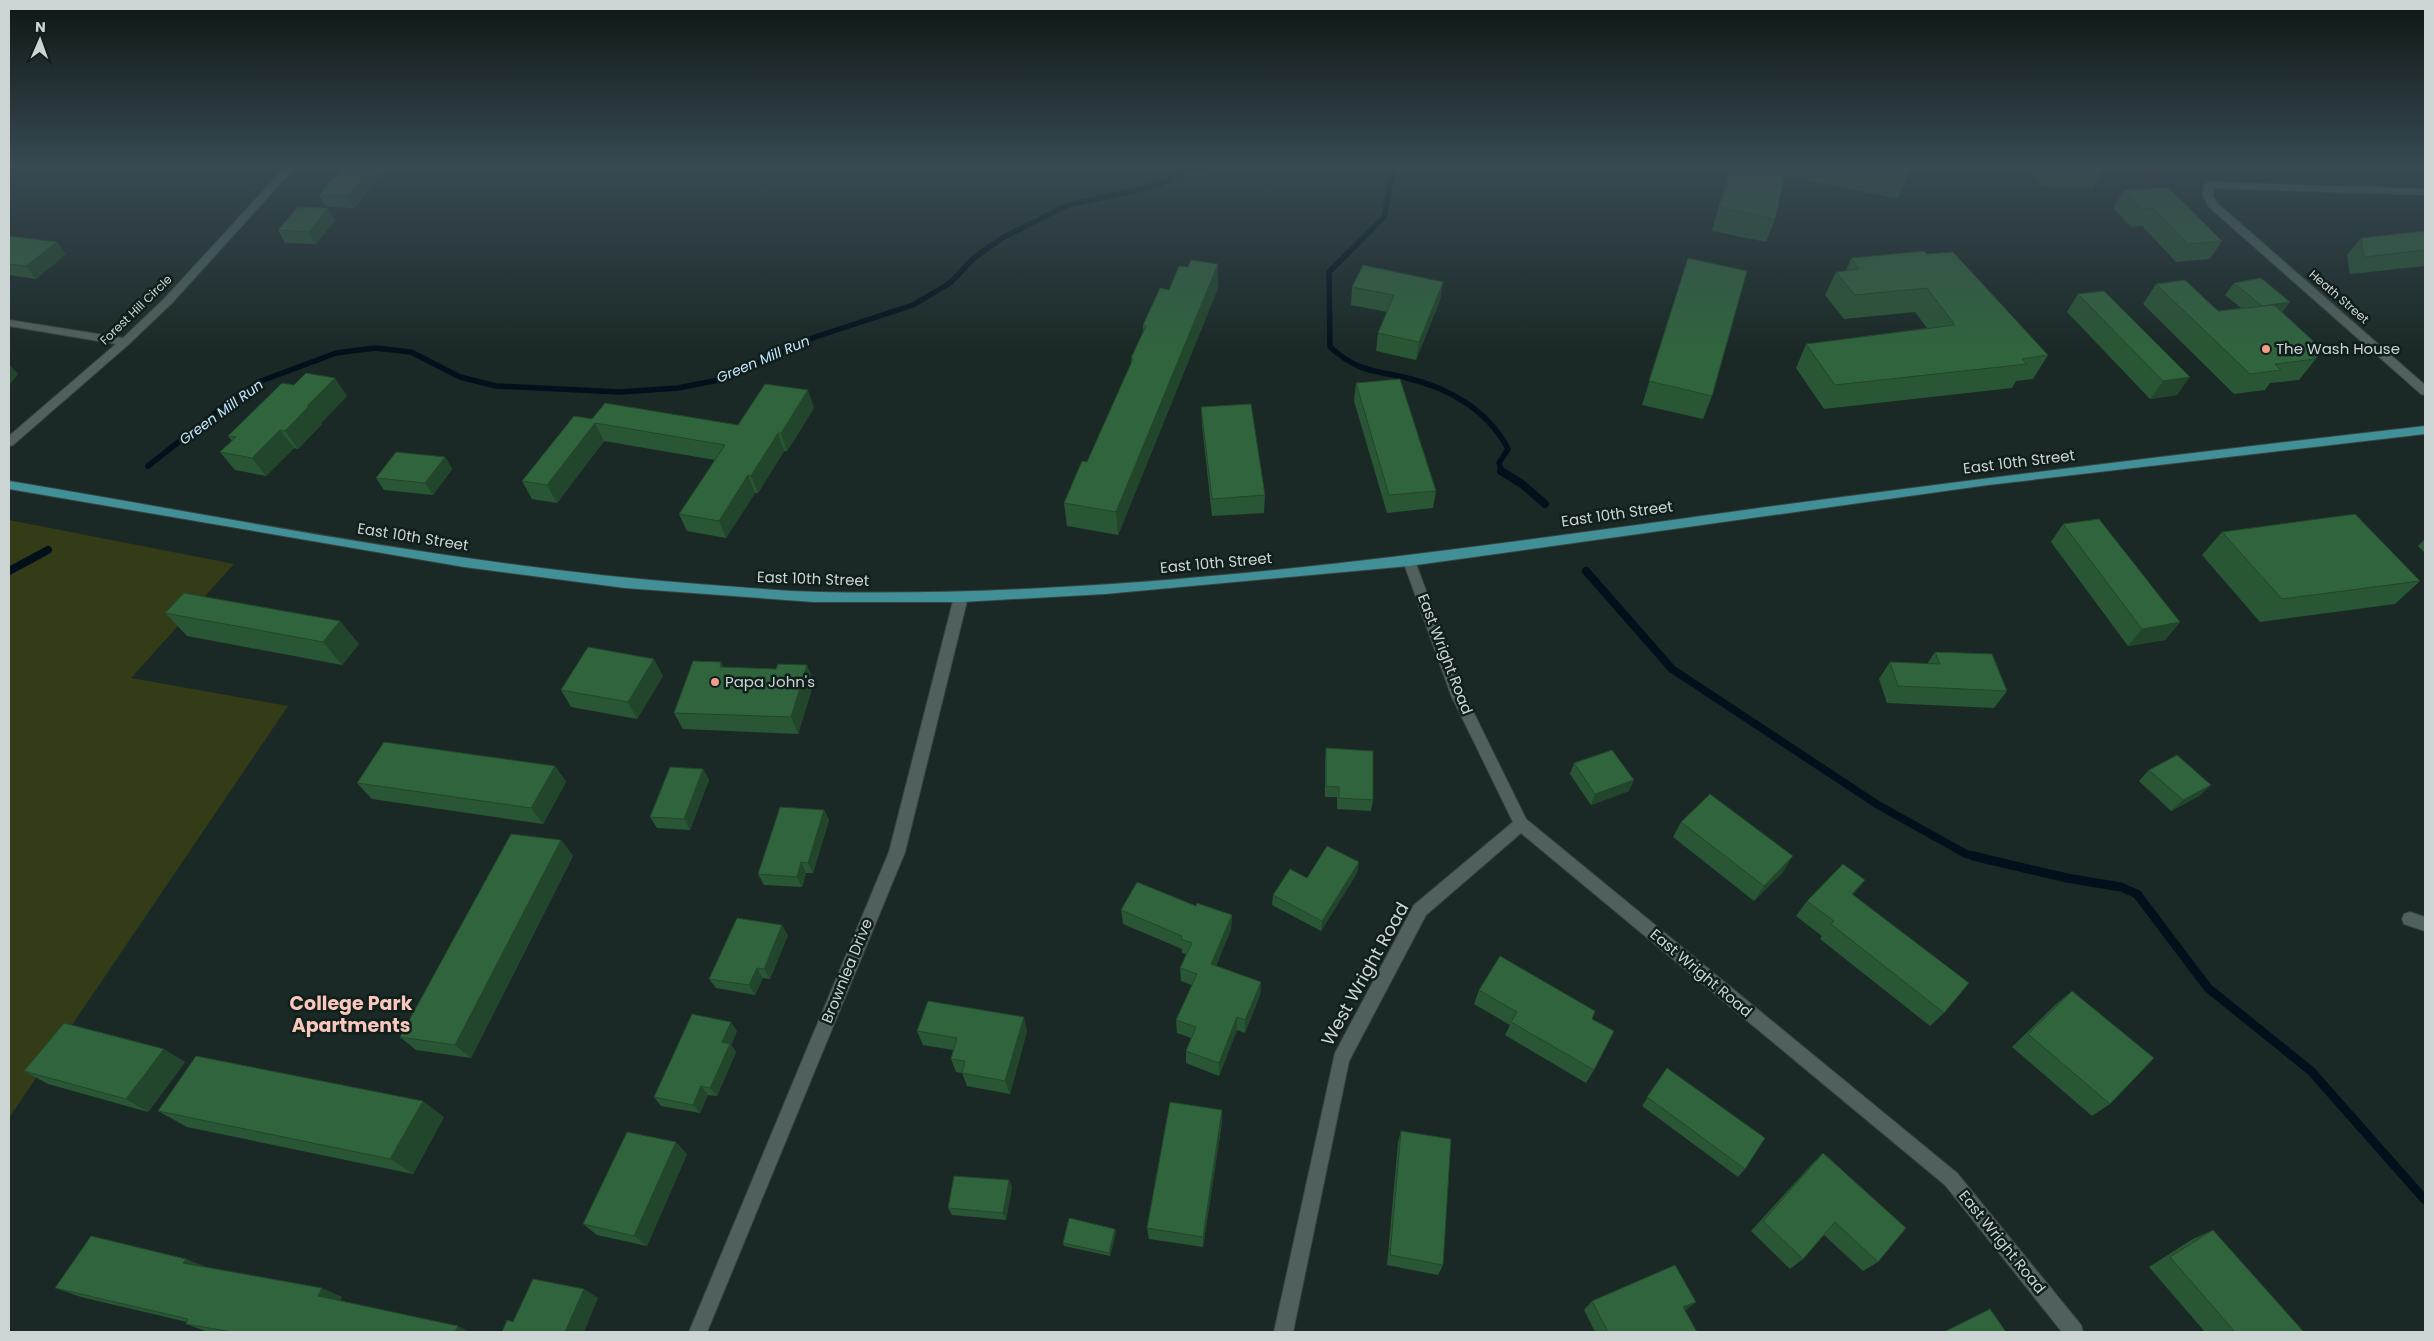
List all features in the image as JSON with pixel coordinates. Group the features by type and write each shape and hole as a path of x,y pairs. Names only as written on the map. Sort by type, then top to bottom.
{"main road":[{"name":"East 10th Street","path":"9,484 455,560 625,583 814,597 961,597 1105,589 1409,560 1988,481 2425,430"}],"street":[{"name":"Forest Hill Circle","path":"9,442 125,342 168,301 235,228"},
{"name":"Heath Street","path":"2239,228 2425,391"},
{"path":"9,323 125,342"},
{"name":"East Wright Road","path":"1409,560 1458,695 1521,824 1951,1179 2074,1332"},
{"name":"Brownlea Drive","path":"698,1332 896,852 961,597"},
{"name":"West Wright Road","path":"1283,1332 1341,1059 1420,910 1521,824"}],"green space":[{"path":"9,520 234,564 131,678 288,706 9,1118"}],"building":[{"path":"280,228 312,228 309,232 278,230"},
{"path":"2172,228 2209,228 2222,241 2188,244"},
{"path":"2425,231 2425,250 2364,257 2361,238"},
{"path":"9,236 57,242 26,266 9,264"},
{"path":"1924,251 1927,254 1953,252 2048,355 2022,359 2027,364 1835,385 1806,344 1955,325 1927,288 1855,295 1836,272 1859,269 1851,258"},
{"path":"1688,258 1747,271 1712,396 1649,381"},
{"path":"1191,260 1218,264 1116,512 1064,503 1082,461 1087,462 1133,359 1131,358 1146,326 1143,325 1160,288 1169,290 1179,266 1188,267"},
{"path":"1363,265 1443,282 1419,342 1378,333 1394,295 1352,287"},
{"path":"2261,278 2290,302 2262,306 2234,283"},
{"path":"2185,280 2218,311 2274,305 2323,350 2307,351 2316,359 2275,364 2281,370 2250,374 2156,284"},
{"path":"2104,291 2190,377 2163,381 2078,294"},
{"path":"306,373 335,378 285,431 280,430 252,458 220,452 236,437 228,436 282,383 294,385"},
{"path":"1400,379 1436,491 1389,495 1356,383"},
{"path":"765,384 808,390 751,476 748,475 719,521 679,514 725,445 595,423 547,485 522,481 574,416 592,419 605,403 738,425"},
{"path":"1251,404 1265,495 1212,499 1201,407"},
{"path":"396,452 445,457 425,483 376,478"},
{"path":"2355,514 2420,581 2282,599 2222,532"},
{"path":"2099,519 2180,622 2142,629 2063,524"},
{"path":"184,593 340,621 323,642 165,613"},
{"path":"588,647 654,659 628,702 561,690"},
{"path":"1935,652 1992,654 2007,691 1898,686 1890,662 1940,664"},
{"path":"693,661 721,662 720,667 776,669 778,664 807,665 791,717 674,713"},
{"path":"384,742 555,766 531,808 357,783"},
{"path":"1326,748 1373,751 1373,800 1339,798 1339,787 1326,786"},
{"path":"1612,750 1634,780 1595,794 1574,763"},
{"path":"2177,755 2211,785 2183,800 2149,770"},
{"path":"670,767 703,769 684,819 650,817"},
{"path":"1710,794 1793,856 1764,886 1681,822"},
{"path":"780,807 824,810 808,863 801,862 797,877 758,874"},
{"path":"511,834 561,840 455,1045 400,1037"},
{"path":"1327,846 1359,862 1322,921 1273,895 1290,869 1307,878"},
{"path":"1843,864 1865,880 1852,894 1969,983 1944,1013 1831,924 1834,921 1807,901"},
{"path":"1137,882 1196,906 1197,903 1232,915 1211,964 1261,982 1245,1020 1237,1017 1219,1063 1186,1051 1196,1027 1176,1020 1197,974 1180,968 1192,943 1181,939 1182,936 1121,910"},
{"path":"737,918 782,925 764,969 757,968 749,985 709,979"},
{"path":"1500,956 1595,1011 1592,1019 1614,1031 1594,1070 1511,1022 1517,1012 1479,990"},
{"path":"2072,991 2154,1058 2110,1104 2028,1034"},
{"path":"928,1001 1024,1017 1005,1081 962,1073 965,1061 951,1059 957,1038 917,1031"},
{"path":"692,1014 731,1022 722,1042 730,1044 710,1088 701,1086 693,1105 654,1097"},
{"path":"64,1023 164,1049 126,1099 24,1071"},
{"path":"196,1056 423,1101 390,1159 158,1111"},
{"path":"1667,1068 1765,1138 1745,1169 1647,1097"},
{"path":"1170,1102 1222,1110 1203,1237 1147,1228"},
{"path":"1401,1131 1451,1139 1443,1265 1390,1255"},
{"path":"627,1132 676,1142 634,1236 583,1224"},
{"path":"1823,1153 1906,1228 1878,1262 1835,1222 1803,1259 1763,1221"},
{"path":"954,1176 1009,1180 1003,1213 948,1208"},
{"path":"1069,1218 1115,1229 1109,1253 1063,1243"},
{"path":"2213,1230 2303,1331 2235,1332 2170,1257"},
{"path":"91,1236 186,1259 183,1263 322,1288 318,1296 458,1326 455,1332 232,1332 186,1324 188,1319 55,1288"},
{"path":"1675,1265 1696,1302 1683,1307 1697,1332 1608,1332 1592,1301"},
{"path":"533,1279 584,1289 565,1332 502,1332 507,1320 513,1322"},
{"path":"1990,1309 2006,1332 1944,1332"}],"waterway":[{"name":"Green Mill Run","path":"148,466 232,400 261,381 336,353 375,348 411,352 460,377 496,386 620,392 678,388 724,379 815,337 913,305 950,283 974,258 1002,238 1023,228"},
{"path":"1373,228 1329,272 1330,347 1358,366 1423,382 1466,403 1490,423 1508,449 1499,463 1502,472"},
{"path":"1502,472 1522,484 1545,504"},
{"name":"Green Mill Run","path":"9,571 48,550"},
{"path":"1586,571 1672,669 1878,805 1966,854 1979,857"},
{"path":"1973,856 2067,878 2121,887 2137,894 2208,988 2311,1071 2425,1200"}],"place":[{"name":"The Wash House","path":"2266,349"},
{"name":"Papa John's","path":"715,682"}],"district":[{"name":"College Park Apartments","path":"351,1014"}]}
